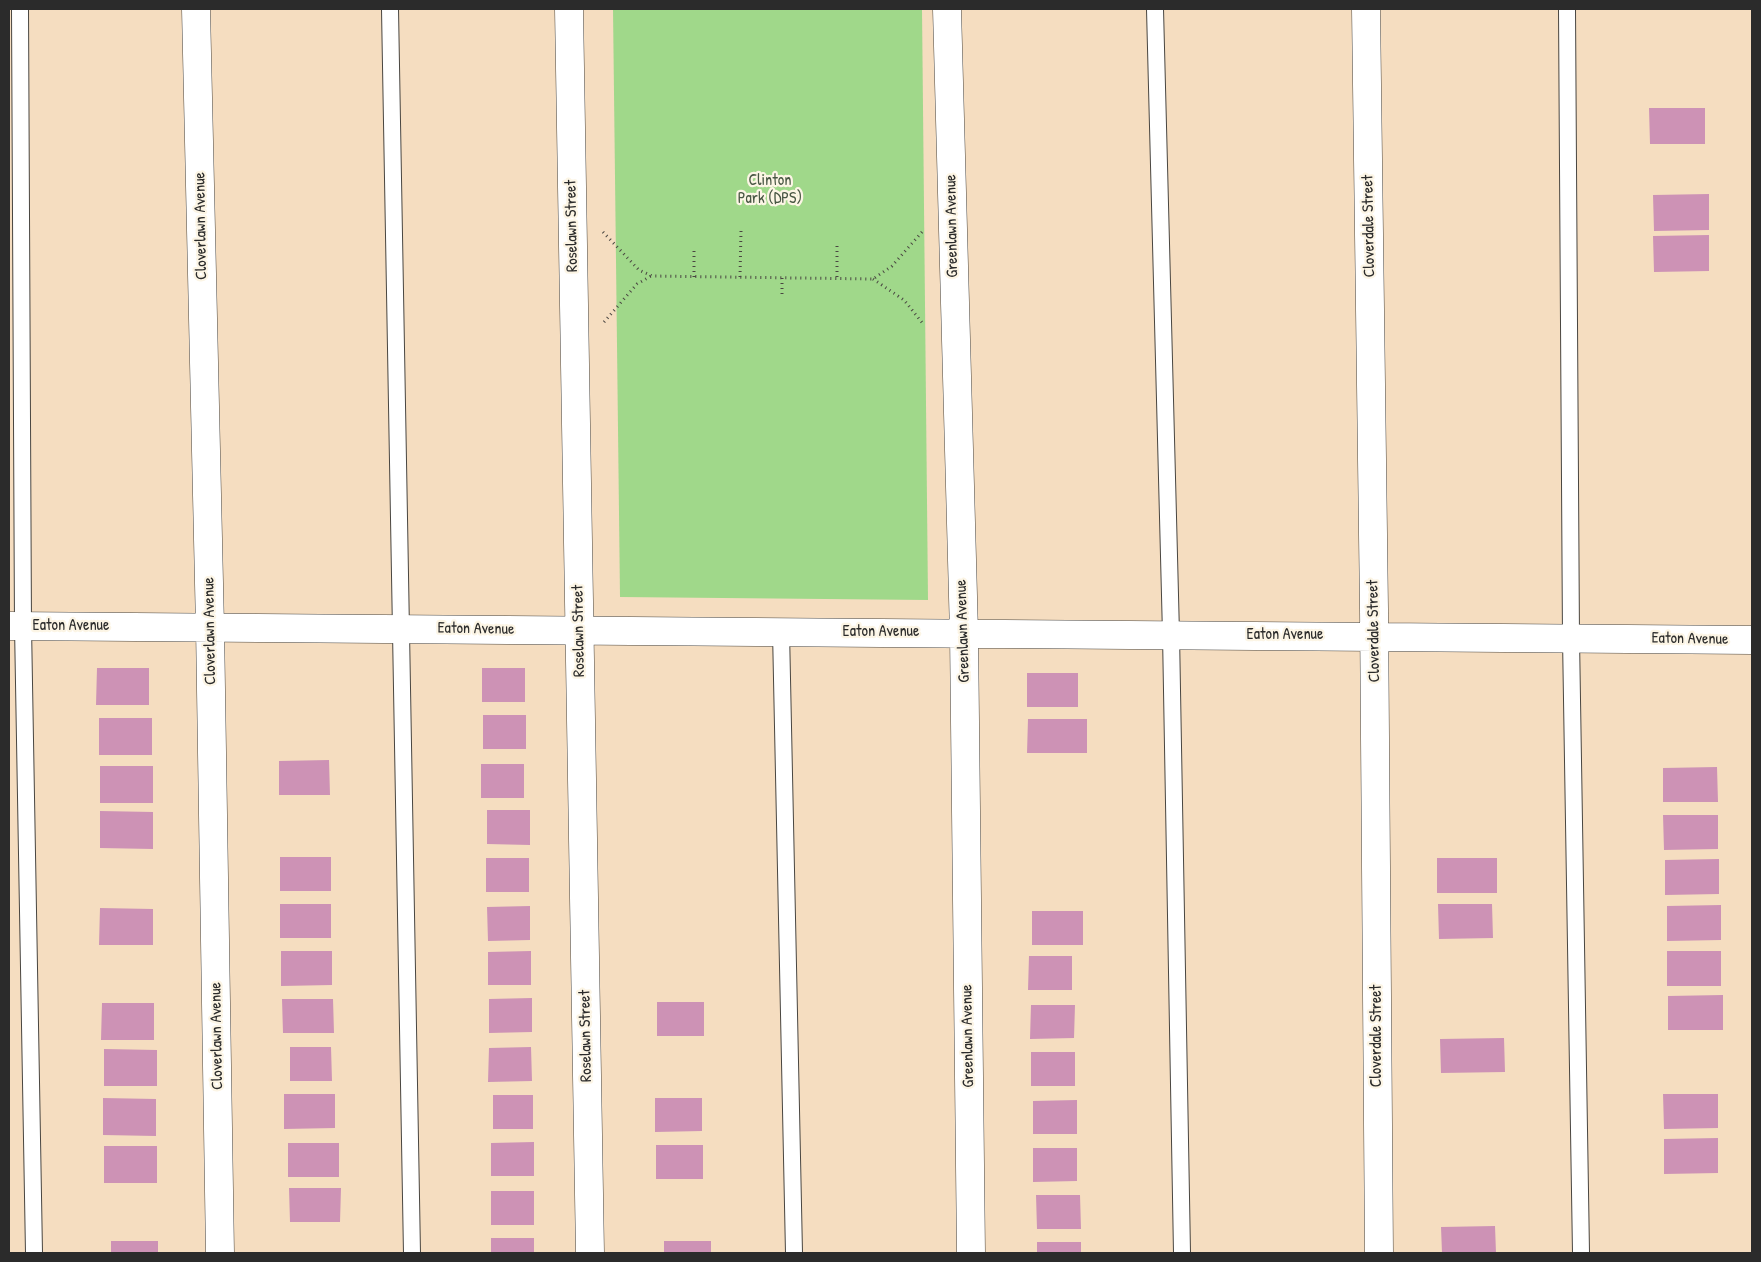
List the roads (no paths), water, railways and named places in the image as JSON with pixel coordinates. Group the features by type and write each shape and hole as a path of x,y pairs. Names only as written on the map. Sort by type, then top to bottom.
{"street":[{"name":"Cloverlawn Avenue","path":"196,9 210,627 220,1253"},
{"name":"Roselawn Street","path":"568,9 590,1253"},
{"name":"Greenlawn Avenue","path":"947,9 964,633 971,1253"},
{"name":"Cloverdale Street","path":"1366,9 1379,1253"},
{"name":"Eaton Avenue","path":"16,626 1752,640"}],"lane":[{"path":"20,9 16,626 34,1253"},
{"path":"390,9 412,1253"},
{"path":"1155,9 1171,634 1182,1253"},
{"path":"1566,9 1570,638 1580,1253"},
{"path":"781,631 794,1253"}],"park label":[{"name":"Clinton Park (DPS)","path":"770,190"}]}
